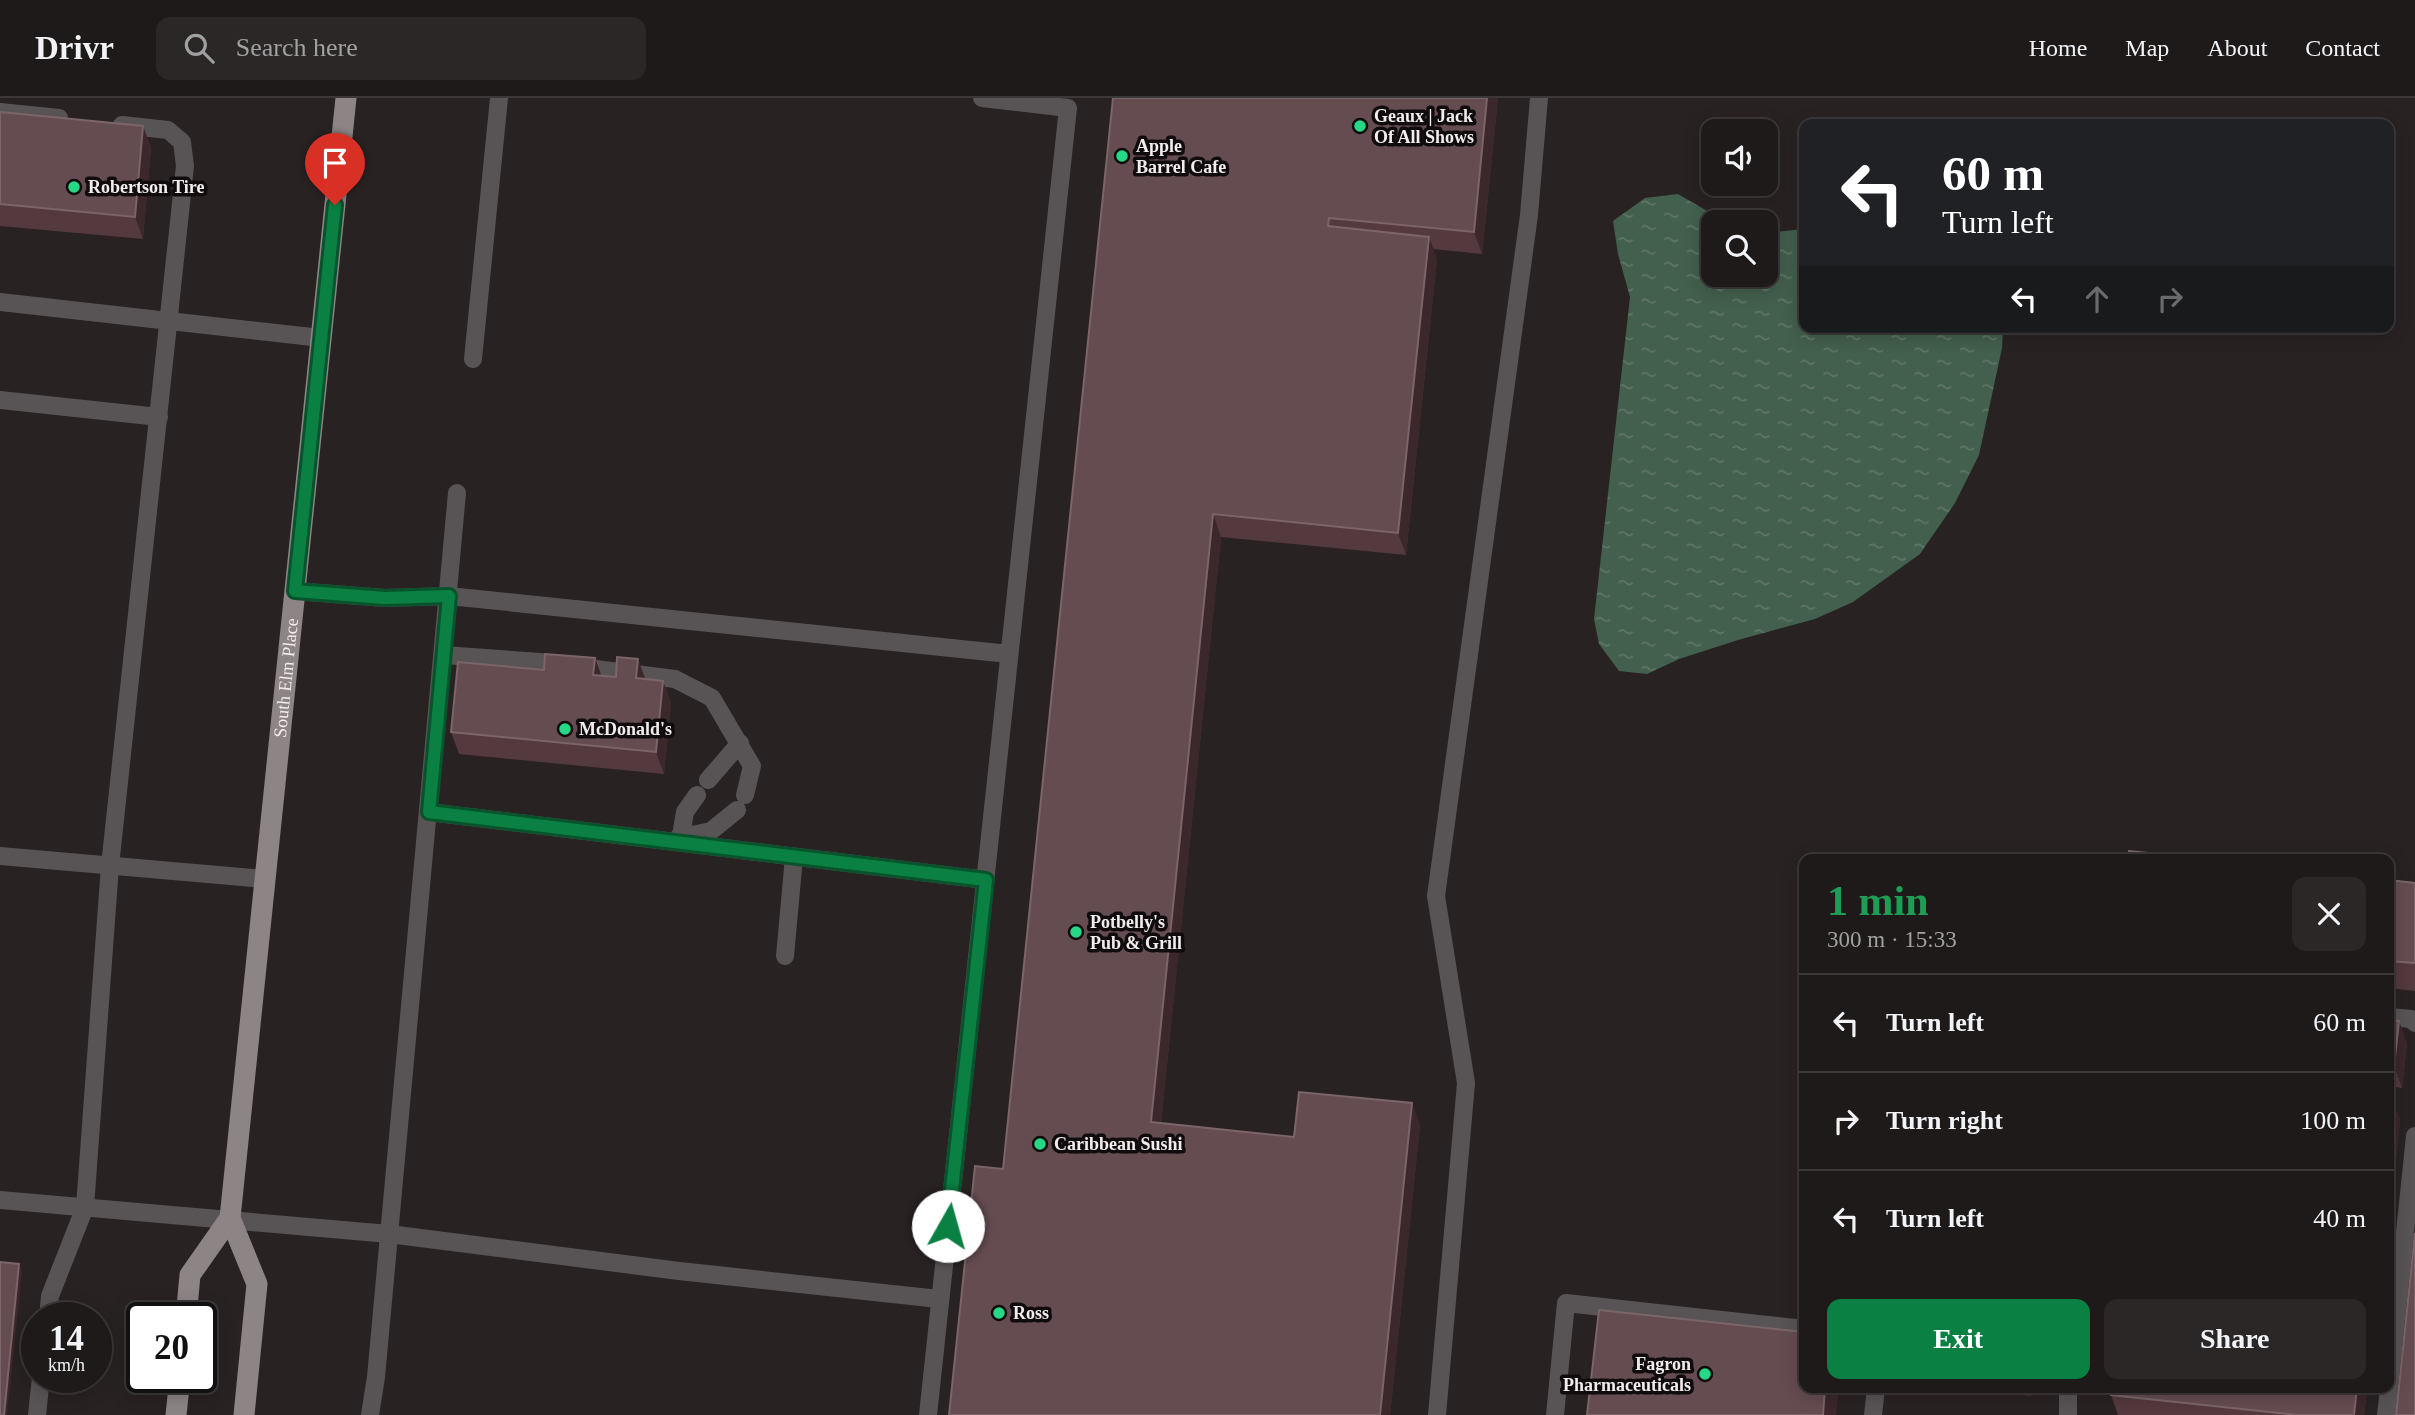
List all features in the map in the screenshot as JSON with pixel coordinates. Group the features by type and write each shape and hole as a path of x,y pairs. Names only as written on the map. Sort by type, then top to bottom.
{"main road":[{"name":"South Elm Place","path":"244,1415 257,1284 230,1218 346,98"},
{"name":"South Elm Place","path":"187,1302 190,1275 230,1218"},
{"path":"176,1415 178,1393"}],"lane":[{"path":"473,359 499,98"},
{"path":"928,1415 1068,108 982,98"},
{"path":"1437,1415 1466,1083 1436,896 1528,215 1539,98"},
{"path":"0,112 78,120"},
{"path":"49,1302 85,1207 110,866 185,166 182,142 168,130 104,123"},
{"path":"0,302 321,338"},
{"path":"0,400 159,417"},
{"path":"370,1415 444,655 457,494"},
{"path":"295,591 385,598 449,596 1009,654"},
{"path":"444,655 540,662 675,679 712,698 752,766 741,803 711,831 677,839"},
{"path":"708,780 740,743"},
{"path":"677,839 685,812 698,794"},
{"path":"429,812 677,839 986,880"},
{"path":"0,856 265,879"},
{"path":"785,956 794,856"},
{"path":"2394,1017 2411,1019 2415,1023"},
{"path":"2394,1339 2415,1136"},
{"path":"0,1200 389,1234 679,1271 939,1299"},
{"path":"1555,1415 1566,1303 1799,1328"},
{"path":"37,1415 39,1393"},
{"path":"1873,1415 1875,1393"},
{"path":"2067,1393 2068,1415"},
{"path":"2386,1415 2388,1393"}],"water":[{"path":"1678,194 1705,210 1701,210 1701,287 1778,287 1778,232 1799,230 1799,333 2003,333 2002,348 1979,455 1955,503 1920,554 1853,602 1815,619 1679,659 1647,674 1619,671 1599,644 1594,619 1630,297 1618,254 1613,221 1645,198"}],"building":[{"path":"1113,98 1487,98 1474,232 1329,218 1328,226 1429,237 1398,533 1213,514 1151,1122 1294,1137 1299,1092 1412,1103 1380,1415 949,1415 975,1166 1003,1169"},
{"name":"Robertson Tire","path":"0,112 143,126 135,217 0,204"},
{"name":"McDonald's","path":"545,654 595,658 593,675 616,677 617,657 638,659 636,678 663,681 656,752 451,732 458,662 544,670"},
{"path":"2129,851 2158,854 2129,854"},
{"path":"2394,881 2415,883 2415,963 2394,961"},
{"path":"2394,1020 2399,1021 2394,1066"},
{"path":"2415,1233 2415,1415 2396,1415"},
{"path":"0,1262 19,1264 4,1415 0,1415"},
{"name":"Fagron Pharmaceuticals","path":"1599,1310 1799,1331 1799,1393 1825,1393 1823,1415 1587,1415"},
{"path":"2356,1393 2354,1415 2298,1415 2111,1395"}],"place":[{"name":"Geaux | Jack Of All Shows","path":"1360,126"},
{"name":"Apple Barrel Cafe","path":"1122,156"},
{"name":"Robertson Tire","path":"74,187"},
{"name":"McDonald's","path":"565,729"},
{"name":"Potbelly's Pub & Grill","path":"1076,932"},
{"name":"Caribbean Sushi","path":"1040,1144"},
{"name":"Ross","path":"999,1313"},
{"name":"Fagron Pharmaceuticals","path":"1705,1374"}],"route":[{"path":"335,205 295,591 385,598 449,596 429,812 986,880 948,1226"}]}
